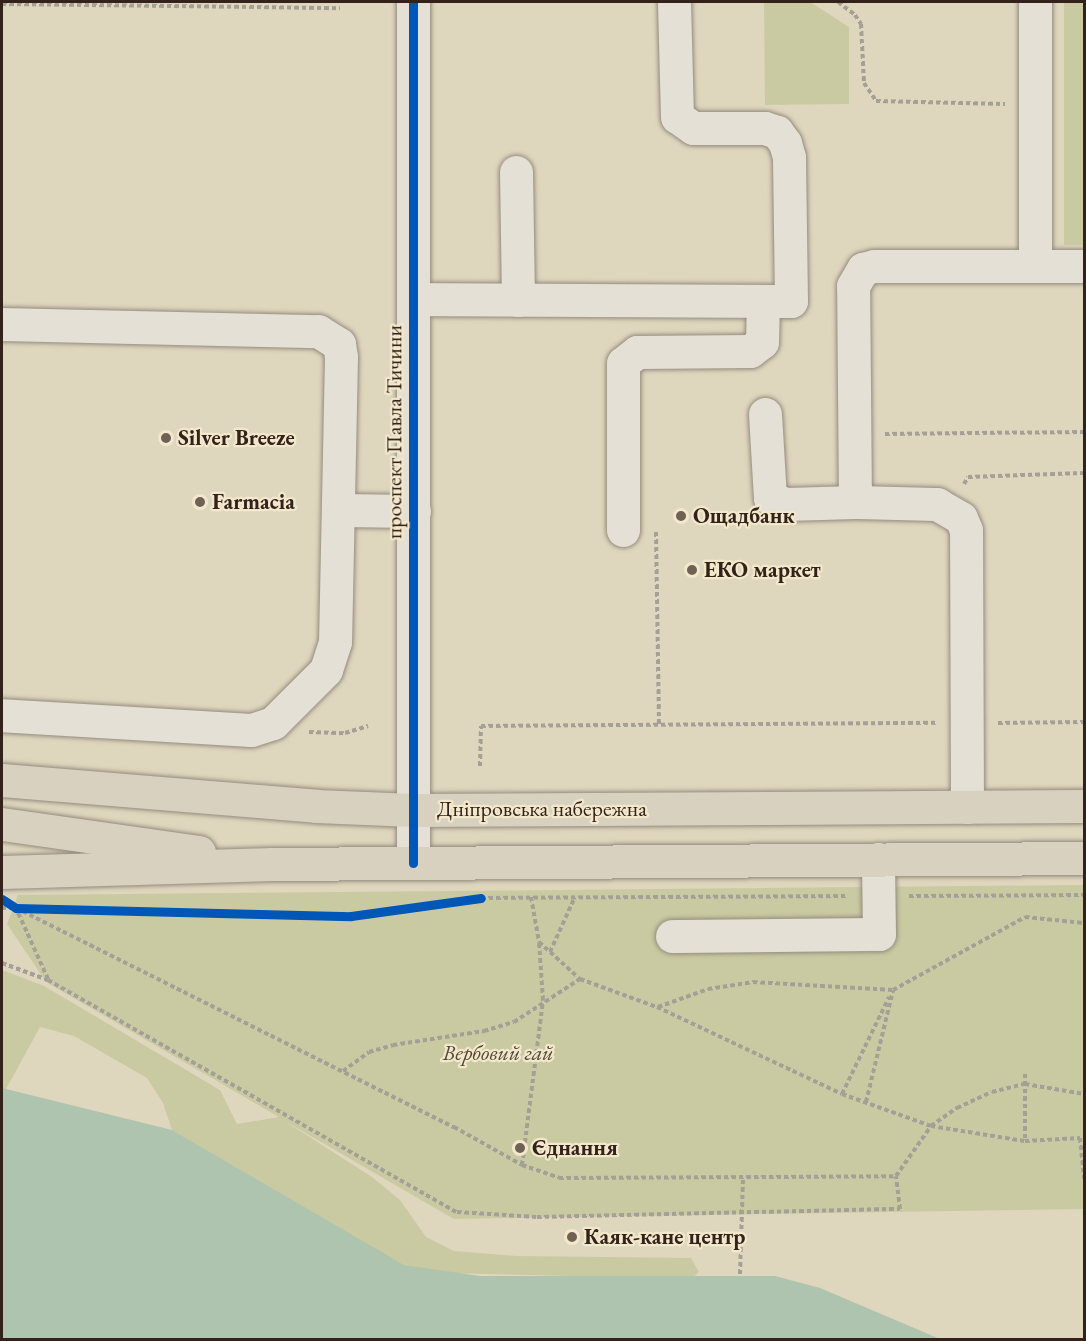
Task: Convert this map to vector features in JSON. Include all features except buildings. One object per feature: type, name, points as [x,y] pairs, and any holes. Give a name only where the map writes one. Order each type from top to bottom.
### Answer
[{"type":"main road","name":"Дніпровська набережна","points":[[2,780],[304,806],[413,810],[1084,806]]},
{"type":"main road","points":[[2,824],[272,864]]},
{"type":"main road","points":[[2,872],[272,864],[1084,858]]},
{"type":"street","name":"проспект Павла Тичини","points":[[413,2],[413,863]]},
{"type":"street","points":[[414,299],[791,301],[789,157],[785,143],[777,132],[765,128],[693,128],[677,117],[674,2]]},
{"type":"street","points":[[1035,2],[1035,266]]},
{"type":"street","points":[[516,172],[518,300]]},
{"type":"street","points":[[855,502],[853,286],[863,269],[1084,266]]},
{"type":"street","points":[[623,530],[623,363],[637,352],[758,348],[764,334],[763,301]]},
{"type":"street","points":[[2,324],[318,331],[330,335],[339,344],[341,357],[340,510],[332,657],[326,670],[273,723],[251,730],[2,715]]},
{"type":"street","points":[[765,414],[770,498],[786,504],[855,502],[937,504],[950,509],[966,530],[967,807]]},
{"type":"street","points":[[340,510],[414,511]]},
{"type":"street","points":[[672,936],[879,934],[878,859]]},
{"type":"path","points":[[838,2],[855,15],[861,24],[864,83],[876,101],[889,104],[1035,103]]},
{"type":"path","points":[[2,4],[340,8]]},
{"type":"path","points":[[854,434],[1084,432]]},
{"type":"path","points":[[950,509],[968,477],[1084,473]]},
{"type":"path","points":[[656,520],[659,724]]},
{"type":"path","points":[[480,766],[481,726],[1084,722]]},
{"type":"path","points":[[2,908],[351,916],[481,898],[1084,895]]},
{"type":"path","points":[[522,1165],[543,1000],[539,942],[531,897]]},
{"type":"path","points":[[550,952],[575,897]]},
{"type":"path","points":[[2,899],[343,1071],[522,1165],[579,1180],[896,1176]]},
{"type":"path","points":[[16,908],[48,980]]},
{"type":"path","points":[[539,942],[580,979],[657,1007],[842,1094],[931,1126],[1025,1141],[1082,1137],[1084,1179]]},
{"type":"path","points":[[2,963],[48,980],[457,1212],[499,1217],[900,1209],[896,1176],[931,1126],[957,1108],[992,1092],[1025,1084],[1084,1094]]},
{"type":"path","points":[[343,1071],[369,1052],[393,1045],[484,1031],[514,1022],[543,1000],[580,979]]},
{"type":"path","points":[[842,1094],[893,990],[866,1102]]},
{"type":"path","points":[[1025,1074],[1025,1141]]},
{"type":"path","points":[[740,1274],[743,1178]]},
{"type":"green space","points":[[764,2],[810,2],[849,27],[849,104],[765,105]]},
{"type":"green space","points":[[1064,2],[1084,2],[1084,245],[1064,245]]},
{"type":"green space","name":"Вербовий гай","points":[[1084,885],[1084,1209],[454,1219],[283,1120],[372,1177],[400,1200],[426,1237],[454,1251],[516,1256],[691,1258],[699,1272],[691,1279],[445,1273],[404,1265],[366,1246],[172,1130],[163,1103],[147,1078],[74,1036],[40,1027],[6,1089],[37,1099],[2,1168],[2,970],[44,986],[220,1090],[237,1124],[279,1117],[46,982],[7,924],[18,895]]},
{"type":"shaded area","points":[[2,1088],[172,1130],[404,1265],[480,1276],[775,1276],[820,1288],[940,1339],[2,1339]]},
{"type":"cycle path","points":[[413,2],[413,863]]},
{"type":"cycle path","points":[[2,899],[16,908],[351,916],[481,898]]},
{"type":"place","name":"Silver Breeze","points":[[166,438]]},
{"type":"place","name":"Farmacia","points":[[200,502]]},
{"type":"place","name":"Ощадбанк","points":[[681,516]]},
{"type":"place","name":"ЕКО маркет","points":[[692,570]]},
{"type":"place","name":"Єднання","points":[[520,1148]]},
{"type":"place","name":"Каяк-кане центр","points":[[572,1237]]}]
